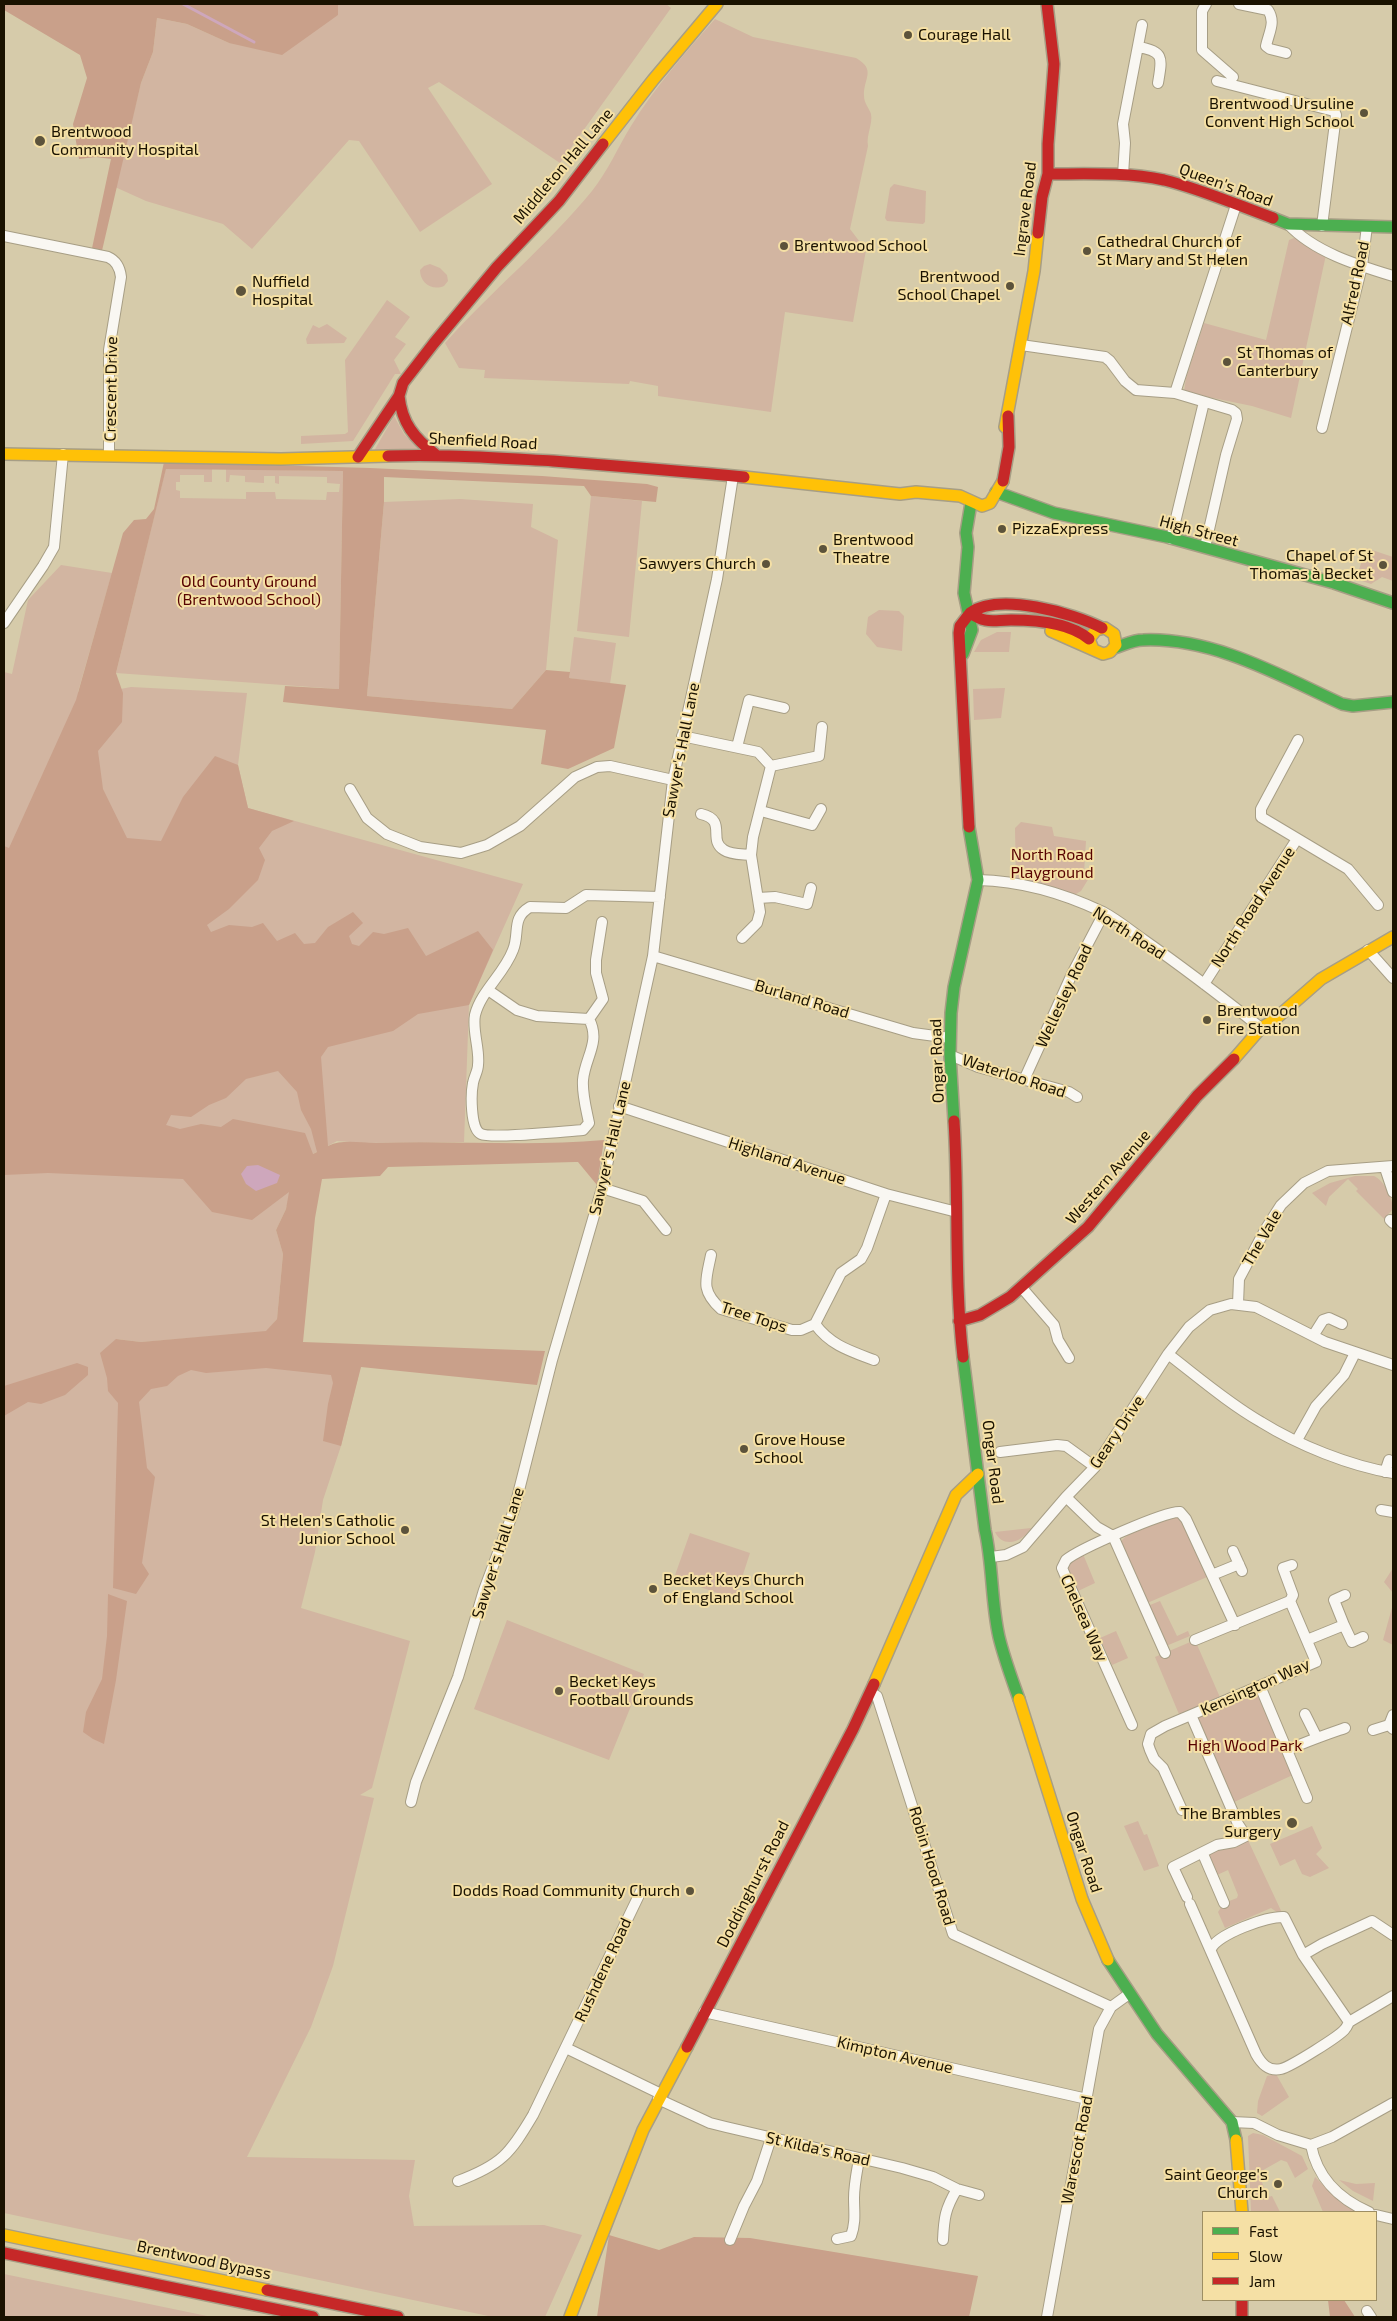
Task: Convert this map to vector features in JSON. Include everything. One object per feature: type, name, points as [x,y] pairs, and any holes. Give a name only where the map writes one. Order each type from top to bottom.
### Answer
[{"type":"main road","name":"Middleton Hall Lane","points":[[358,457],[399,396],[403,383],[434,343],[496,267],[559,201],[653,80],[717,4]]},
{"type":"main road","name":"Ingrave Road","points":[[996,492],[993,479],[1008,416],[1021,344],[1034,271],[1042,197],[1048,174],[1048,144],[1054,64],[1047,4]]},
{"type":"main road","name":"Queen's Road","points":[[1048,174],[1146,177],[1179,184],[1288,224],[1393,227]]},
{"type":"main road","points":[[399,396],[400,413],[408,429],[435,454]]},
{"type":"main road","name":"Shenfield Road","points":[[4,454],[110,454],[281,459],[435,454],[598,464],[734,476],[900,494],[916,499],[957,505],[971,503]]},
{"type":"main road","name":"Shenfield Road","points":[[900,494],[916,492],[960,496],[971,503]]},
{"type":"main road","points":[[996,492],[979,496],[971,503],[967,515],[966,533],[968,547],[964,593],[970,613],[982,621],[1025,621],[1076,630],[1084,633],[1091,644],[1103,654],[1134,641],[1161,640]]},
{"type":"main road","name":"High Street","points":[[996,492],[1014,501],[1038,508],[1205,547],[1234,557],[1308,574],[1393,603]]},
{"type":"main road","points":[[968,547],[974,533],[976,519],[971,503]]},
{"type":"main road","points":[[970,613],[981,606],[1021,606],[1076,618],[1105,628],[1234,657],[1342,704],[1353,706],[1393,702]]},
{"type":"main road","name":"Ongar Road","points":[[970,613],[960,626],[963,728],[970,841],[978,880],[954,987],[950,1055],[957,1152],[956,1212],[959,1321],[985,1530],[991,1557],[993,1599],[999,1637],[1031,1744],[1082,1899],[1109,1961],[1129,1994],[1156,2034],[1232,2122],[1238,2148],[1242,2211]]},
{"type":"main road","points":[[1091,644],[1094,632],[1105,628]]},
{"type":"main road","points":[[1105,628],[1116,637],[1114,648]]},
{"type":"main road","name":"Western Avenue","points":[[959,1321],[987,1312],[1022,1288],[1097,1219],[1197,1096],[1256,1036],[1261,1028],[1273,1021],[1320,979],[1393,937]]},
{"type":"main road","name":"Doddinghurst Road","points":[[570,2317],[622,2179],[660,2096],[871,1693],[956,1495],[961,1488],[978,1474]]},
{"type":"main road","name":"Brentwood Bypass","points":[[4,2235],[398,2317]]},
{"type":"main road","name":"Brentwood Bypass","points":[[4,2253],[313,2317]]},
{"type":"main road","points":[[1242,2301],[1242,2317]]},
{"type":"street","points":[[1206,4],[1202,11],[1202,50],[1234,78],[1334,110],[1336,123],[1322,226]]},
{"type":"street","points":[[1239,4],[1268,10],[1273,22],[1266,46],[1270,49],[1286,53]]},
{"type":"street","points":[[1123,175],[1125,143],[1123,124],[1142,25]]},
{"type":"street","points":[[1138,47],[1156,50],[1159,54],[1162,62],[1158,82]]},
{"type":"street","points":[[1218,81],[1234,78]]},
{"type":"street","points":[[1175,393],[1236,205]]},
{"type":"street","points":[[1288,224],[1299,236],[1308,241],[1362,266],[1393,276]]},
{"type":"street","name":"Alfred Road","points":[[1322,428],[1362,266],[1367,226]]},
{"type":"street","name":"Crescent Drive","points":[[4,236],[108,257],[114,260],[120,270],[121,278],[109,350],[110,454]]},
{"type":"street","points":[[1021,344],[1105,357],[1132,387],[1175,393],[1232,410],[1238,416],[1223,469],[1205,547]]},
{"type":"street","points":[[1171,539],[1204,402]]},
{"type":"street","points":[[4,623],[54,547],[63,454]]},
{"type":"street","name":"Sawyer's Hall Lane","points":[[411,1802],[416,1782],[458,1677],[484,1590],[514,1510],[552,1360],[602,1188],[653,956],[673,780],[717,579],[734,476]]},
{"type":"street","points":[[737,747],[749,700],[784,708]]},
{"type":"street","points":[[770,766],[819,756],[822,727]]},
{"type":"street","points":[[682,736],[758,752],[770,766]]},
{"type":"street","name":"North Road Avenue","points":[[1204,984],[1297,839],[1261,817],[1259,812],[1298,740]]},
{"type":"street","points":[[350,789],[367,818],[387,834],[420,847],[461,853],[487,845],[520,826],[575,777],[597,767],[610,766],[673,780]]},
{"type":"street","points":[[742,938],[756,922],[760,912],[751,855],[770,766]]},
{"type":"street","points":[[761,811],[812,825],[821,809]]},
{"type":"street","points":[[701,814],[714,820],[717,826],[717,842],[720,848],[726,852],[751,855]]},
{"type":"street","points":[[1297,839],[1350,871],[1378,905]]},
{"type":"street","name":"North Road","points":[[978,880],[997,881],[1037,888],[1069,898],[1104,913],[1204,984],[1261,1028]]},
{"type":"street","points":[[758,898],[775,897],[807,904],[811,888]]},
{"type":"street","points":[[589,1019],[594,1029],[594,1042],[583,1078],[584,1097],[589,1123],[584,1130],[499,1135],[481,1134],[478,1131],[472,1112],[473,1083],[478,1065],[475,1016],[488,990],[507,963],[514,949],[518,918],[530,907],[566,908],[586,895],[660,897]]},
{"type":"street","name":"Wellesley Road","points":[[1024,1080],[1072,974],[1104,913]]},
{"type":"street","points":[[589,1019],[603,999],[596,973],[596,960],[602,922]]},
{"type":"street","points":[[1368,950],[1393,978]]},
{"type":"street","name":"Burland Road","points":[[653,956],[913,1033],[950,1038]]},
{"type":"street","points":[[488,990],[517,1010],[530,1014],[589,1019]]},
{"type":"street","name":"Waterloo Road","points":[[950,1055],[978,1067],[1069,1092],[1077,1097]]},
{"type":"street","name":"Highland Avenue","points":[[619,1106],[886,1194],[956,1212]]},
{"type":"street","points":[[1389,1167],[1393,1192]]},
{"type":"street","name":"The Vale","points":[[1238,1304],[1237,1291],[1239,1279],[1275,1213],[1290,1195],[1315,1176],[1328,1171],[1389,1167]]},
{"type":"street","points":[[602,1188],[643,1201],[666,1230]]},
{"type":"street","points":[[874,1360],[847,1350],[830,1341],[815,1324],[842,1273],[861,1259],[867,1248],[886,1194]]},
{"type":"street","name":"Tree Tops","points":[[712,1255],[705,1288],[712,1302],[721,1309],[792,1330],[801,1330],[815,1324]]},
{"type":"street","points":[[1022,1288],[1054,1326],[1058,1340],[1069,1358]]},
{"type":"street","points":[[1238,1304],[1264,1310],[1313,1336],[1355,1353],[1393,1364]]},
{"type":"street","name":"Geary Drive","points":[[991,1557],[1006,1555],[1023,1547],[1095,1467],[1168,1354],[1200,1317],[1219,1306],[1238,1304]]},
{"type":"street","points":[[1313,1336],[1324,1320],[1328,1318],[1342,1324]]},
{"type":"street","points":[[1297,1440],[1316,1406],[1344,1375],[1355,1353]]},
{"type":"street","points":[[1168,1354],[1250,1415],[1282,1434],[1333,1456],[1389,1472],[1389,1460]]},
{"type":"street","points":[[1000,1452],[1058,1445],[1066,1446],[1095,1467]]},
{"type":"street","points":[[1066,1497],[1097,1527],[1113,1536],[1165,1653]]},
{"type":"street","points":[[1381,1510],[1393,1512]]},
{"type":"street","points":[[1113,1536],[1168,1513],[1180,1512],[1235,1625]]},
{"type":"street","name":"Chelsea Way","points":[[1113,1536],[1069,1557],[1063,1563],[1062,1568],[1132,1725]]},
{"type":"street","points":[[1212,1575],[1240,1568],[1233,1551]]},
{"type":"street","name":"Kensington Way","points":[[1182,1810],[1163,1768],[1154,1759],[1148,1744],[1151,1734],[1316,1662],[1290,1601],[1293,1595],[1283,1568],[1292,1565]]},
{"type":"street","points":[[1345,1595],[1334,1600],[1344,1625],[1352,1642],[1363,1637]]},
{"type":"street","points":[[1195,1640],[1290,1601]]},
{"type":"street","points":[[1307,1640],[1344,1625]]},
{"type":"street","points":[[1260,1686],[1307,1798]]},
{"type":"street","name":"Robin Hood Road","points":[[871,1693],[876,1696],[892,1739],[953,1934],[1111,2007]]},
{"type":"street","points":[[1305,1714],[1316,1736]]},
{"type":"street","points":[[1191,1715],[1238,1824],[1246,1836],[1234,1842],[1217,1846],[1174,1867],[1262,2064],[1271,2069],[1281,2069],[1332,2039],[1345,2029],[1349,2022],[1393,1996]]},
{"type":"street","points":[[1373,1730],[1392,1723]]},
{"type":"street","points":[[1288,1750],[1316,1736],[1322,1736],[1345,1728]]},
{"type":"street","points":[[1204,1854],[1224,1903]]},
{"type":"street","name":"Rushdene Road","points":[[458,2181],[489,2169],[504,2158],[516,2143],[533,2115],[641,1891]]},
{"type":"street","points":[[1211,1949],[1213,1943],[1230,1934],[1273,1916],[1284,1917],[1303,1956],[1349,2022]]},
{"type":"street","points":[[1303,1956],[1322,1944],[1372,1921],[1393,1935]]},
{"type":"street","name":"Warescot Road","points":[[1047,2317],[1099,2029],[1111,2007],[1129,1994]]},
{"type":"street","name":"Kimpton Avenue","points":[[704,2012],[1087,2099]]},
{"type":"street","points":[[566,2048],[660,2096]]},
{"type":"street","name":"St Kilda's Road","points":[[660,2096],[710,2123],[933,2177],[957,2189],[979,2195]]},
{"type":"street","points":[[1232,2122],[1256,2124],[1278,2135],[1311,2144],[1332,2138],[1393,2102]]},
{"type":"street","points":[[730,2240],[739,2214],[757,2182],[771,2138]]},
{"type":"street","points":[[1311,2144],[1314,2160],[1321,2173],[1342,2196],[1367,2211]]},
{"type":"street","points":[[837,2239],[851,2236],[856,2221],[854,2197],[859,2158]]},
{"type":"street","points":[[943,2240],[944,2216],[957,2189]]},
{"type":"street","points":[[1377,2215],[1393,2219]]},
{"type":"green space","points":[[338,4],[666,4],[671,8],[560,163],[439,82],[428,88],[492,184],[420,232],[359,141],[349,140],[252,249],[223,224],[146,201],[115,187],[141,83],[153,52],[157,18],[187,24],[229,43],[338,15]]},
{"type":"green space","points":[[715,19],[753,37],[856,58],[866,67],[868,75],[864,99],[871,114],[871,122],[868,146],[850,229],[866,250],[853,322],[785,312],[771,412],[658,396],[658,386],[630,381],[629,384],[484,378],[485,370],[459,368],[445,343],[557,230],[592,191],[631,126],[660,84]]},
{"type":"green space","points":[[894,184],[926,191],[925,222],[923,224],[887,221],[885,218],[890,188]]},
{"type":"green space","points":[[1299,236],[1327,250],[1291,418],[1252,406],[1184,392],[1186,378],[1204,323],[1266,340],[1289,240]]},
{"type":"green space","points":[[430,264],[440,268],[447,275],[448,281],[444,286],[431,287],[422,279],[420,270]]},
{"type":"green space","points":[[387,300],[410,317],[395,337],[406,344],[394,360],[401,374],[395,374],[353,441],[301,444],[301,436],[345,434],[348,432],[345,360]]},
{"type":"green space","points":[[327,324],[347,338],[344,343],[307,344],[306,339],[313,325],[319,328]]},
{"type":"green space","points":[[394,416],[404,434],[419,449],[374,451]]},
{"type":"green space","name":"Old County Ground (Brentwood School)","points":[[166,468],[212,469],[212,482],[204,482],[204,475],[180,475],[180,482],[176,482],[176,490],[180,491],[180,498],[246,499],[246,492],[275,492],[276,499],[326,500],[327,492],[339,492],[340,484],[327,483],[327,477],[279,476],[279,484],[275,483],[275,476],[264,476],[264,483],[245,482],[245,476],[230,475],[229,482],[226,482],[226,469],[343,471],[339,689],[116,673]]},
{"type":"green space","points":[[591,496],[642,501],[629,637],[577,631]]},
{"type":"green space","points":[[460,499],[533,504],[531,527],[558,540],[546,670],[512,709],[367,696],[384,502]]},
{"type":"green space","points":[[1366,548],[1393,557],[1393,581],[1382,577],[1371,584],[1356,579]]},
{"type":"green space","points":[[61,565],[112,573],[78,692],[89,695],[131,687],[247,693],[238,765],[248,808],[523,884],[469,1005],[464,1142],[364,1143],[337,1141],[298,1162],[286,1209],[276,1230],[283,1254],[277,1319],[266,1332],[141,1342],[116,1339],[187,1359],[362,1361],[341,1446],[323,1500],[315,1552],[301,1608],[410,1641],[372,1788],[360,1795],[374,1798],[333,1966],[311,2027],[247,2157],[415,2160],[409,2196],[414,2226],[544,2225],[582,2235],[545,2317],[493,2317],[4,2213],[4,672],[12,674],[28,600]]},
{"type":"green space","points":[[879,610],[899,611],[904,616],[902,651],[877,647],[866,634],[868,617]]},
{"type":"green space","points":[[997,632],[1011,632],[1009,652],[974,652],[981,640]]},
{"type":"green space","points":[[574,637],[616,643],[610,684],[569,678]]},
{"type":"green space","points":[[1005,688],[1001,718],[974,720],[973,689]]},
{"type":"green space","name":"North Road Playground","points":[[1021,822],[1052,827],[1054,836],[1086,841],[1084,873],[1089,878],[1081,891],[1069,898],[1016,884],[1015,828]]},
{"type":"green space","points":[[1355,1176],[1374,1176],[1381,1181],[1390,1195],[1393,1205],[1393,1209],[1384,1219],[1356,1191],[1358,1189],[1348,1179],[1329,1197],[1326,1206],[1312,1193],[1330,1183]]},
{"type":"green space","points":[[1169,1517],[1180,1517],[1184,1522],[1207,1577],[1145,1604],[1120,1544],[1128,1535]]},
{"type":"green space","points":[[1031,1528],[1023,1537],[1013,1542],[1003,1541],[995,1532]]},
{"type":"green space","points":[[690,1533],[750,1553],[735,1599],[674,1578]]},
{"type":"green space","points":[[1083,1554],[1095,1583],[1076,1592],[1066,1565]]},
{"type":"green space","points":[[1393,1568],[1393,1593],[1384,1582]]},
{"type":"green space","points":[[1160,1601],[1177,1636],[1188,1631],[1190,1636],[1166,1646],[1145,1607]]},
{"type":"green space","points":[[1393,1604],[1393,1645],[1383,1640]]},
{"type":"green space","name":"Becket Keys Football Grounds","points":[[507,1620],[644,1674],[609,1760],[474,1709]]},
{"type":"green space","points":[[1116,1631],[1128,1658],[1112,1665],[1100,1638]]},
{"type":"green space","name":"High Wood Park","points":[[1195,1640],[1222,1702],[1260,1686],[1297,1773],[1230,1804],[1191,1715],[1181,1719],[1155,1657]]},
{"type":"green space","points":[[1138,1821],[1144,1835],[1147,1834],[1159,1866],[1144,1871],[1124,1826]]},
{"type":"green space","points":[[1312,1826],[1322,1848],[1316,1854],[1329,1868],[1310,1877],[1302,1874],[1295,1859],[1280,1866],[1270,1844]]},
{"type":"green space","points":[[1246,1836],[1284,1917],[1271,1908],[1225,1928],[1218,1912],[1224,1903],[1237,1898],[1238,1895],[1228,1870],[1217,1875],[1203,1854]]},
{"type":"green space","points":[[1276,2074],[1289,2097],[1262,2116],[1257,2113],[1258,2101],[1267,2076]]},
{"type":"green space","points":[[1253,2133],[1263,2135],[1302,2156],[1308,2169],[1295,2178],[1287,2162],[1281,2160],[1258,2173],[1268,2197],[1272,2196],[1280,2211],[1251,2211],[1248,2136]]},
{"type":"green space","points":[[1315,2177],[1340,2201],[1356,2211],[1323,2211],[1312,2186]]},
{"type":"green space","points":[[1339,2180],[1356,2184],[1375,2183],[1373,2201],[1353,2191]]},
{"type":"green space","points":[[4,2274],[212,2317],[4,2317]]},
{"type":"shaded area","points":[[4,4],[338,4],[338,15],[282,55],[229,43],[187,24],[157,18],[153,52],[141,83],[101,255],[91,253],[111,159],[96,157],[79,159],[73,124],[87,78],[80,55],[4,10]]},
{"type":"shaded area","points":[[164,462],[370,468],[542,476],[647,484],[658,487],[656,502],[591,496],[584,486],[384,477],[384,502],[367,696],[512,709],[546,670],[570,672],[569,678],[626,685],[614,748],[568,769],[541,764],[546,730],[283,702],[285,686],[339,689],[343,471],[166,469],[116,673],[123,693],[122,722],[98,751],[103,789],[127,838],[161,841],[183,797],[215,756],[238,765],[248,808],[294,821],[272,831],[259,848],[265,860],[258,880],[229,909],[207,925],[211,932],[229,925],[252,927],[263,923],[277,941],[295,933],[304,944],[315,943],[328,927],[353,912],[363,923],[349,936],[352,944],[359,946],[373,932],[384,934],[408,928],[426,956],[478,931],[493,950],[469,1005],[418,1014],[393,1031],[328,1047],[321,1057],[328,1146],[345,1142],[518,1143],[604,1140],[597,1185],[578,1162],[388,1167],[380,1176],[322,1179],[315,1218],[303,1342],[545,1351],[537,1385],[361,1367],[341,1446],[323,1441],[333,1383],[331,1375],[266,1368],[206,1373],[191,1370],[178,1376],[167,1386],[151,1389],[139,1402],[147,1468],[155,1477],[142,1563],[149,1574],[136,1594],[113,1588],[118,1403],[108,1391],[107,1378],[100,1353],[116,1339],[141,1342],[266,1331],[277,1319],[283,1254],[276,1230],[286,1209],[289,1192],[252,1220],[212,1212],[183,1179],[48,1173],[4,1175],[4,846],[9,848],[76,700],[123,533],[134,520],[146,519],[154,509]],"holes":[[[278,1071],[297,1092],[301,1110],[311,1129],[317,1152],[313,1154],[305,1133],[233,1119],[221,1127],[201,1124],[180,1129],[166,1125],[171,1115],[191,1117],[209,1105],[226,1098],[246,1079]]]},
{"type":"shaded area","points":[[258,1165],[280,1175],[277,1183],[256,1191],[246,1184],[241,1174],[247,1166]]},
{"type":"shaded area","points":[[77,1363],[88,1367],[88,1375],[65,1395],[41,1404],[28,1402],[4,1416],[4,1386]]},
{"type":"shaded area","points":[[108,1594],[127,1601],[116,1680],[104,1744],[83,1732],[86,1712],[102,1679],[107,1636]]},
{"type":"shaded area","points":[[609,2235],[659,2250],[694,2237],[750,2238],[978,2276],[969,2317],[597,2317]]},
{"type":"shaded area","points":[[1328,2301],[1345,2301],[1355,2317],[1330,2317]]},
{"type":"waterway","points":[[183,4],[254,42]]},
{"type":"traffic: fast","points":[[1273,218],[1288,224],[1393,227]]},
{"type":"traffic: fast","points":[[996,492],[1054,513],[1167,537],[1334,583],[1393,603]]},
{"type":"traffic: fast","points":[[963,654],[972,630],[964,593],[968,547],[966,533],[971,503]]},
{"type":"traffic: fast","points":[[1114,648],[1143,640],[1195,645],[1246,660],[1342,704],[1353,706],[1393,702]]},
{"type":"traffic: fast","points":[[954,1121],[950,1055],[951,1013],[954,987],[978,880],[969,827]]},
{"type":"traffic: fast","points":[[963,1357],[996,1624],[1003,1653],[1019,1699]]},
{"type":"traffic: fast","points":[[1108,1960],[1157,2034],[1232,2122],[1236,2140]]},
{"type":"traffic: slow","points":[[603,144],[653,80],[717,4]]},
{"type":"traffic: slow","points":[[1005,427],[1034,271],[1038,233]]},
{"type":"traffic: slow","points":[[4,454],[281,459],[388,456]]},
{"type":"traffic: slow","points":[[744,477],[900,494],[916,492],[960,496],[982,506],[990,503],[1003,481]]},
{"type":"traffic: slow","points":[[1051,631],[1103,654],[1110,652],[1116,645],[1114,634],[1105,628],[1096,630],[1089,639],[1093,649]]},
{"type":"traffic: slow","points":[[1234,1059],[1261,1028],[1273,1021],[1321,979],[1393,937]]},
{"type":"traffic: slow","points":[[874,1684],[956,1495],[978,1474]]},
{"type":"traffic: slow","points":[[1019,1699],[1082,1899],[1108,1960]]},
{"type":"traffic: slow","points":[[570,2317],[643,2130],[687,2047]]},
{"type":"traffic: slow","points":[[1236,2140],[1242,2211]]},
{"type":"traffic: slow","points":[[4,2235],[267,2290]]},
{"type":"traffic: jam","points":[[1038,233],[1042,197],[1048,174],[1048,144],[1054,64],[1047,4]]},
{"type":"traffic: jam","points":[[358,457],[399,396],[403,383],[434,343],[497,267],[559,201],[603,144]]},
{"type":"traffic: jam","points":[[1048,174],[1150,177],[1178,184],[1273,218]]},
{"type":"traffic: jam","points":[[399,396],[403,414],[410,429],[435,454]]},
{"type":"traffic: jam","points":[[1003,481],[1009,447],[1008,416]]},
{"type":"traffic: jam","points":[[388,456],[450,456],[553,461],[744,477]]},
{"type":"traffic: jam","points":[[1089,639],[1072,629],[1062,626],[1020,620],[990,621],[970,613],[983,607],[999,604],[1036,607],[1073,616],[1102,628]]},
{"type":"traffic: jam","points":[[969,827],[959,633],[960,626],[970,613]]},
{"type":"traffic: jam","points":[[959,1321],[980,1315],[1010,1297],[1088,1227],[1197,1096],[1234,1059]]},
{"type":"traffic: jam","points":[[954,1121],[958,1298],[963,1357]]},
{"type":"traffic: jam","points":[[687,2047],[853,1729],[874,1684]]},
{"type":"traffic: jam","points":[[4,2253],[313,2317]]},
{"type":"traffic: jam","points":[[267,2290],[398,2317]]},
{"type":"traffic: jam","points":[[1242,2301],[1242,2317]]},
{"type":"place","name":"Courage Hall","points":[[908,35]]},
{"type":"place","name":"Brentwood Ursuline Convent High School","points":[[1364,113]]},
{"type":"place","name":"Brentwood Community Hospital","points":[[40,141]]},
{"type":"place","name":"Brentwood School","points":[[784,246]]},
{"type":"place","name":"Cathedral Church of St Mary and St Helen","points":[[1087,251]]},
{"type":"place","name":"Brentwood School Chapel","points":[[1010,286]]},
{"type":"place","name":"Nuffield Hospital","points":[[241,291]]},
{"type":"place","name":"St Thomas of Canterbury","points":[[1227,362]]},
{"type":"place","name":"PizzaExpress","points":[[1002,529]]},
{"type":"place","name":"Brentwood Theatre","points":[[823,549]]},
{"type":"place","name":"Sawyers Church","points":[[766,564]]},
{"type":"place","name":"Chapel of St Thomas à Becket","points":[[1383,565]]},
{"type":"place","name":"Brentwood Fire Station","points":[[1207,1020]]},
{"type":"place","name":"Grove House School","points":[[744,1449]]},
{"type":"place","name":"St Helen's Catholic Junior School","points":[[405,1530]]},
{"type":"place","name":"Becket Keys Church of England School","points":[[653,1589]]},
{"type":"place","name":"Becket Keys Football Grounds","points":[[559,1691]]},
{"type":"place","name":"The Brambles Surgery","points":[[1292,1823]]},
{"type":"place","name":"Dodds Road Community Church","points":[[690,1891]]},
{"type":"place","name":"Saint George's Church","points":[[1278,2184]]}]
